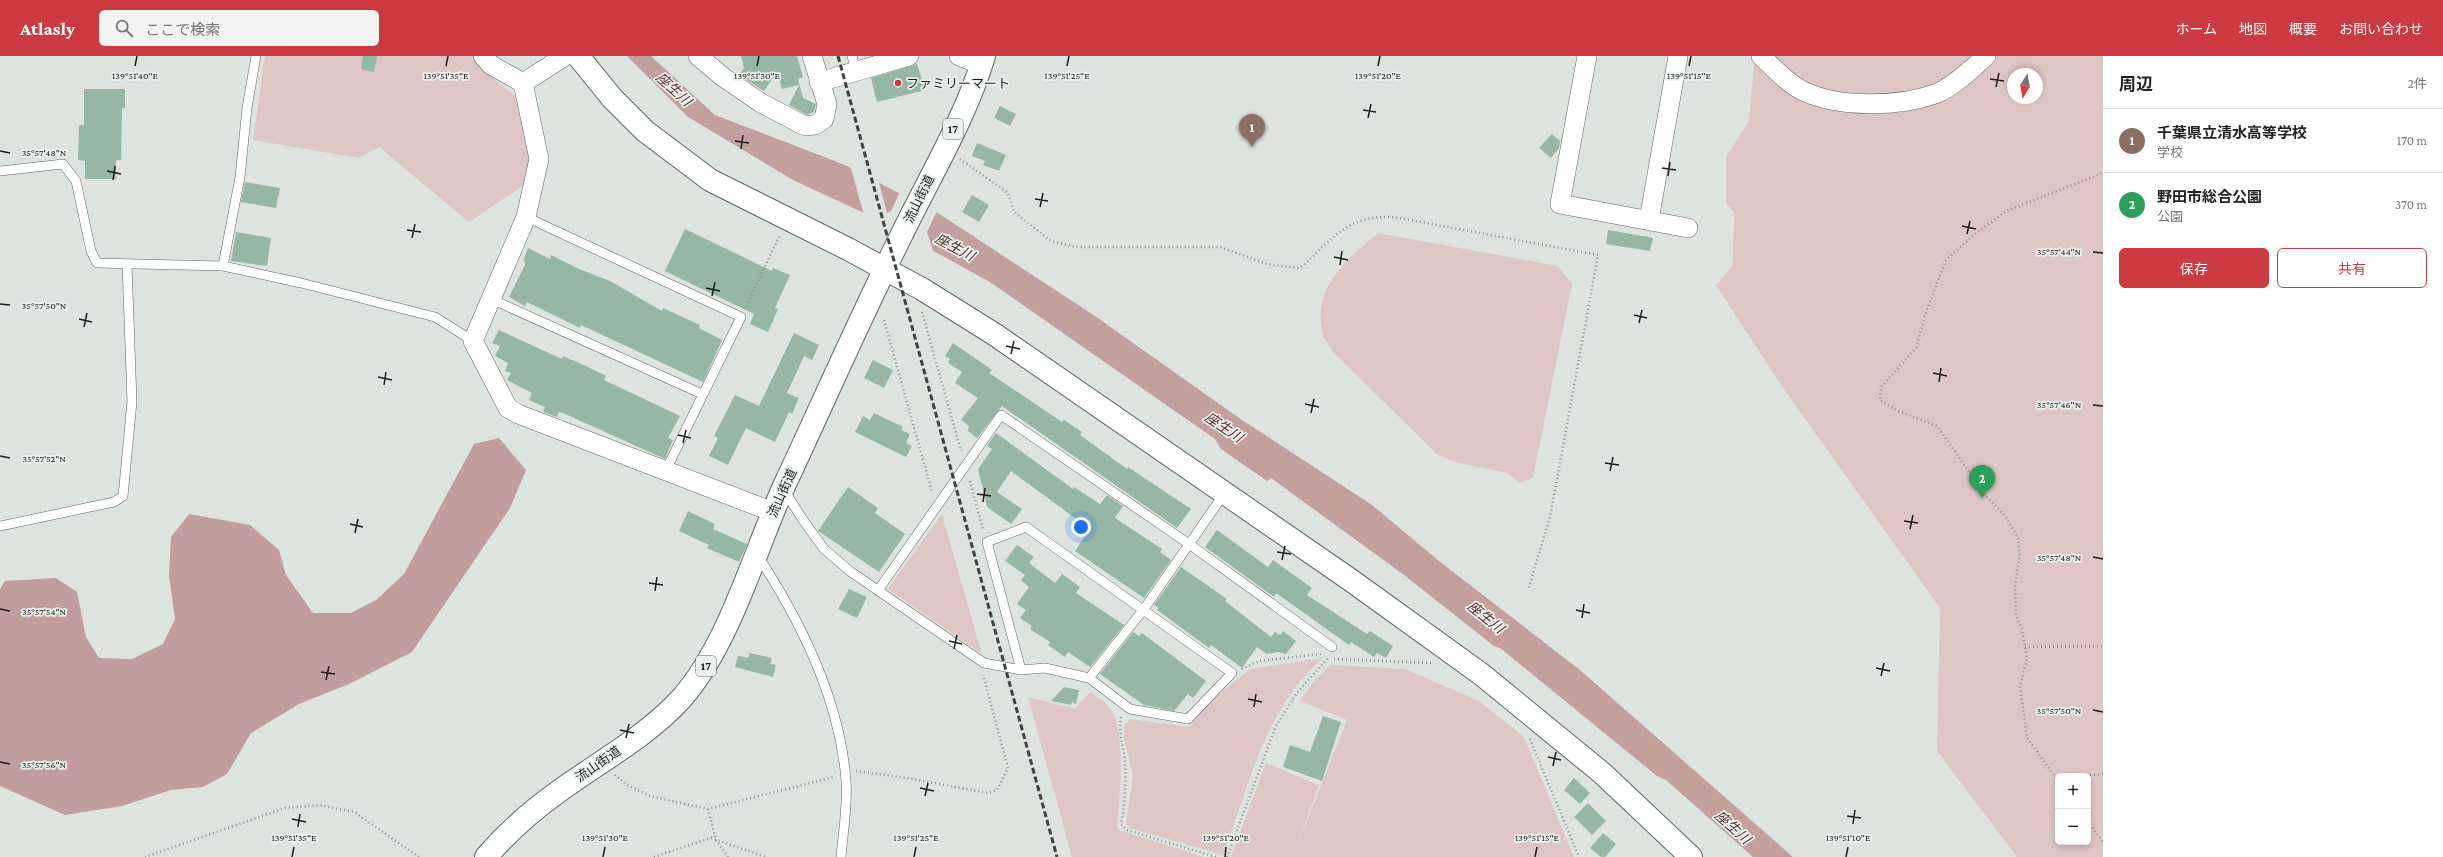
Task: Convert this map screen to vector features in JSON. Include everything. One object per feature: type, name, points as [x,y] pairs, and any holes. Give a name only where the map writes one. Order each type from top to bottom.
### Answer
[{"type":"street","points":[[483,56],[491,65],[523,83],[539,159],[526,217],[473,342],[508,408],[518,414],[665,472],[773,512]]},
{"type":"street","points":[[523,83],[565,56]]},
{"type":"street","points":[[578,56],[612,98],[645,131],[710,180],[889,260],[1224,494],[1352,581],[1480,674],[1602,773],[1691,857]]},
{"type":"street","points":[[698,56],[723,77],[761,103],[805,126],[815,125],[824,119],[827,104],[812,56]]},
{"type":"street","points":[[819,82],[854,63],[909,56]]},
{"type":"street","points":[[959,56],[983,60]]},
{"type":"street","points":[[1587,56],[1560,204],[1688,228]]},
{"type":"street","points":[[1649,220],[1678,56]]},
{"type":"street","points":[[1761,56],[1779,73],[1804,91],[1864,104],[1902,102],[1936,94],[1972,69],[1986,56]]},
{"type":"street","name":"流山街道","points":[[486,857],[507,833],[556,794],[654,724],[681,698],[707,664],[724,632],[783,488],[889,260],[969,97],[983,60]]},
{"type":"lane","points":[[223,266],[240,177],[247,108],[256,56]]},
{"type":"lane","points":[[0,171],[63,164],[76,181],[91,251],[97,264],[223,266],[301,282],[435,317],[473,342]]},
{"type":"lane","points":[[526,217],[741,317],[665,472]]},
{"type":"lane","points":[[0,526],[114,502],[123,496],[132,402],[127,264]]},
{"type":"lane","points":[[491,299],[702,394]]},
{"type":"lane","points":[[879,589],[1001,415],[1189,544],[1332,647]]},
{"type":"lane","points":[[783,488],[803,520],[824,549],[851,572],[879,589],[984,663],[1021,670],[1045,668],[1089,678],[1130,709],[1188,719],[1232,673],[1144,609],[1026,527],[987,542],[1021,670]]},
{"type":"lane","points":[[1089,678],[1144,609],[1224,494]]},
{"type":"lane","points":[[756,553],[781,591],[808,644],[839,732],[845,774],[841,857]]},
{"type":"path","points":[[958,158],[1008,193],[1014,212],[1051,241],[1075,246],[1220,248],[1267,264],[1298,268],[1304,265],[1348,225],[1376,216],[1394,217],[1598,255],[1550,517],[1528,590]]},
{"type":"path","points":[[2055,776],[2027,738],[2020,688],[2027,658],[2022,629],[2016,616],[2015,585],[2020,555],[2018,538],[2005,516],[1986,496],[1937,426],[1896,410],[1880,400],[1881,387],[1916,348],[1926,312],[1946,260],[1975,234],[2006,211],[2103,173]]},
{"type":"path","points":[[741,317],[780,235]]},
{"type":"path","points":[[922,310],[987,542]]},
{"type":"path","points":[[884,320],[936,508]]},
{"type":"path","points":[[2025,647],[2103,646]]},
{"type":"path","points":[[1227,857],[1276,726],[1296,694],[1326,662],[1332,647]]},
{"type":"path","points":[[601,763],[627,785],[650,796],[708,809],[858,771],[907,778],[988,793],[997,790],[1008,768],[982,673],[984,663]]},
{"type":"path","points":[[1124,705],[1120,724],[1125,762],[1124,805],[1121,824],[1127,830],[1216,857]]},
{"type":"path","points":[[1529,737],[1579,857]]},
{"type":"path","points":[[2091,775],[2103,774]]},
{"type":"path","points":[[145,857],[285,808],[319,805],[354,812],[419,857]]},
{"type":"path","points":[[708,809],[716,840],[728,857]]},
{"type":"path","points":[[2091,825],[2103,842]]},
{"type":"path","points":[[654,857],[711,838],[766,857]]},
{"type":"shaded area","points":[[265,56],[476,56],[485,72],[519,99],[530,152],[527,183],[469,222],[379,147],[359,158],[253,140]]},
{"type":"shaded area","points":[[1755,56],[2103,56],[2103,857],[2017,857],[1937,751],[1940,608],[1783,388],[1716,285],[1733,265],[1734,213],[1726,202],[1726,157],[1749,121]]},
{"type":"shaded area","points":[[1378,233],[1558,266],[1572,284],[1533,478],[1520,483],[1507,473],[1455,462],[1437,454],[1333,352],[1328,345],[1323,333],[1321,315],[1323,300],[1328,287],[1335,275],[1345,263]]},
{"type":"shaded area","points":[[499,438],[526,470],[510,508],[412,652],[349,684],[299,704],[251,733],[227,774],[203,787],[171,790],[122,806],[65,815],[0,786],[0,589],[5,581],[56,578],[77,592],[86,637],[99,658],[132,659],[163,644],[175,619],[169,575],[171,537],[189,514],[250,525],[279,550],[286,575],[313,613],[351,613],[376,600],[404,574],[474,444]]},
{"type":"shaded area","points":[[942,514],[982,654],[888,589]]},
{"type":"shaded area","points":[[1323,658],[1303,677],[1287,699],[1273,723],[1251,775],[1223,855],[1133,829],[1126,824],[1133,775],[1124,739],[1124,726],[1130,719],[1189,727],[1208,703],[1250,669]]},
{"type":"shaded area","points":[[1331,665],[1405,669],[1479,701],[1524,737],[1574,857],[1231,857],[1266,763],[1319,785],[1297,845],[1347,720],[1300,701],[1315,680]]},
{"type":"shaded area","points":[[1090,692],[1109,707],[1116,720],[1119,734],[1121,766],[1117,826],[1119,830],[1204,857],[1072,857],[1028,697],[1075,709]]},
{"type":"water","name":"座生川","points":[[627,56],[651,56],[715,115],[845,165],[941,215],[1095,316],[1239,418],[1372,505],[1439,561],[1580,670],[1793,857],[1753,857],[1666,780],[1657,776],[1500,648],[1494,646],[1404,575],[1271,478],[1267,481],[1221,449],[1215,439],[990,282],[866,214],[793,180],[688,117]]},
{"type":"pier","points":[[850,165],[878,179],[887,213],[891,211],[900,192],[937,211],[927,232],[934,254],[864,215]]},
{"type":"building","points":[[363,56],[377,56],[374,72],[361,69]]},
{"type":"building","points":[[741,56],[797,56],[803,77],[798,79],[803,98],[816,104],[814,112],[807,115],[789,105],[799,85],[782,89],[777,72],[764,91],[739,75],[744,68]]},
{"type":"building","name":"ファミリーマート","points":[[917,64],[925,90],[877,102],[871,78]]},
{"type":"building","points":[[84,89],[125,89],[125,108],[122,108],[121,160],[116,160],[116,179],[85,179],[85,161],[78,160],[79,125],[84,125]]},
{"type":"building","points":[[1000,106],[1016,114],[1010,126],[994,118]]},
{"type":"building","points":[[1552,134],[1560,141],[1559,148],[1551,158],[1539,148]]},
{"type":"building","points":[[977,143],[1006,155],[999,171],[983,165],[985,161],[972,156]]},
{"type":"building","points":[[245,182],[280,188],[276,208],[241,202]]},
{"type":"building","points":[[972,195],[989,205],[979,222],[962,212]]},
{"type":"building","points":[[685,229],[772,271],[773,268],[790,275],[775,308],[778,309],[768,332],[750,324],[754,314],[665,271]]},
{"type":"building","points":[[1608,230],[1653,238],[1650,251],[1606,244]]},
{"type":"building","points":[[236,232],[271,238],[267,266],[231,261]]},
{"type":"building","points":[[528,248],[550,259],[551,255],[579,269],[610,281],[662,311],[663,308],[700,325],[699,328],[722,340],[703,382],[581,325],[580,328],[527,302],[525,306],[509,297],[525,265],[524,258]]},
{"type":"building","points":[[499,330],[562,359],[563,356],[586,366],[606,376],[604,380],[680,416],[668,438],[673,440],[665,459],[563,413],[559,412],[557,417],[543,412],[545,407],[529,400],[532,393],[507,380],[511,373],[505,371],[508,363],[495,356],[500,346],[492,343]]},
{"type":"building","points":[[794,333],[819,345],[812,360],[804,356],[787,393],[799,398],[792,414],[789,412],[775,442],[746,428],[728,465],[709,456],[718,438],[714,436],[735,395],[759,406]]},
{"type":"building","points":[[953,343],[992,370],[989,373],[1062,422],[1064,420],[1082,432],[1080,435],[1127,469],[1128,467],[1191,509],[1177,528],[1002,406],[977,438],[968,431],[969,426],[961,420],[978,398],[955,383],[962,372],[948,363],[950,359],[945,356]]},
{"type":"building","points":[[873,360],[893,370],[884,388],[864,378]]},
{"type":"building","points":[[874,413],[903,427],[901,430],[910,434],[906,443],[912,446],[906,457],[855,432],[863,416],[870,420]]},
{"type":"building","points":[[996,433],[1073,489],[1074,487],[1100,504],[1107,495],[1123,506],[1115,518],[1162,549],[1160,552],[1171,560],[1144,598],[1075,551],[1090,529],[1011,471],[997,492],[1022,509],[1011,524],[987,507],[978,469],[992,449],[987,446]]},
{"type":"building","points":[[848,487],[878,508],[875,513],[905,534],[879,572],[818,531]]},
{"type":"building","points":[[688,511],[715,524],[713,529],[747,544],[739,562],[707,548],[709,545],[679,531]]},
{"type":"building","points":[[1217,530],[1268,567],[1273,560],[1312,588],[1307,595],[1367,634],[1370,631],[1393,646],[1386,658],[1377,653],[1374,657],[1351,642],[1349,645],[1276,593],[1274,597],[1205,547]]},
{"type":"building","points":[[1017,545],[1034,557],[1029,563],[1055,583],[1062,574],[1080,587],[1076,593],[1124,625],[1090,667],[1068,652],[1065,657],[1048,645],[1050,642],[1030,629],[1032,626],[1020,618],[1026,610],[1017,604],[1029,587],[1021,580],[1025,575],[1005,561]]},
{"type":"building","points":[[1181,567],[1227,599],[1225,601],[1271,637],[1275,632],[1280,635],[1283,631],[1296,641],[1286,654],[1278,652],[1267,654],[1257,647],[1242,668],[1211,645],[1209,648],[1157,610],[1159,608],[1154,605]]},
{"type":"building","points":[[849,589],[867,597],[857,618],[838,609]]},
{"type":"building","points":[[1133,632],[1139,636],[1142,633],[1206,681],[1193,698],[1188,694],[1174,711],[1144,705],[1100,674]]},
{"type":"building","points":[[750,653],[772,658],[770,664],[776,665],[773,677],[735,667],[738,656],[748,658]]},
{"type":"building","points":[[1064,687],[1079,690],[1076,704],[1072,702],[1071,705],[1051,701]]},
{"type":"building","points":[[1323,716],[1341,722],[1322,781],[1283,767],[1290,745],[1310,752]]},
{"type":"building","points":[[1574,778],[1590,793],[1580,804],[1564,790]]},
{"type":"building","points":[[1588,803],[1606,821],[1592,835],[1574,817]]},
{"type":"building","points":[[1603,833],[1616,844],[1605,857],[1601,857],[1590,848]]},
{"type":"railway","points":[[838,56],[1057,857]]},
{"type":"place","name":"ファミリーマート","points":[[898,83]]},
{"type":"place","name":"千葉県立清水高等学校","points":[[1252,147]]},
{"type":"place","name":"野田市総合公園","points":[[1982,498]]}]
